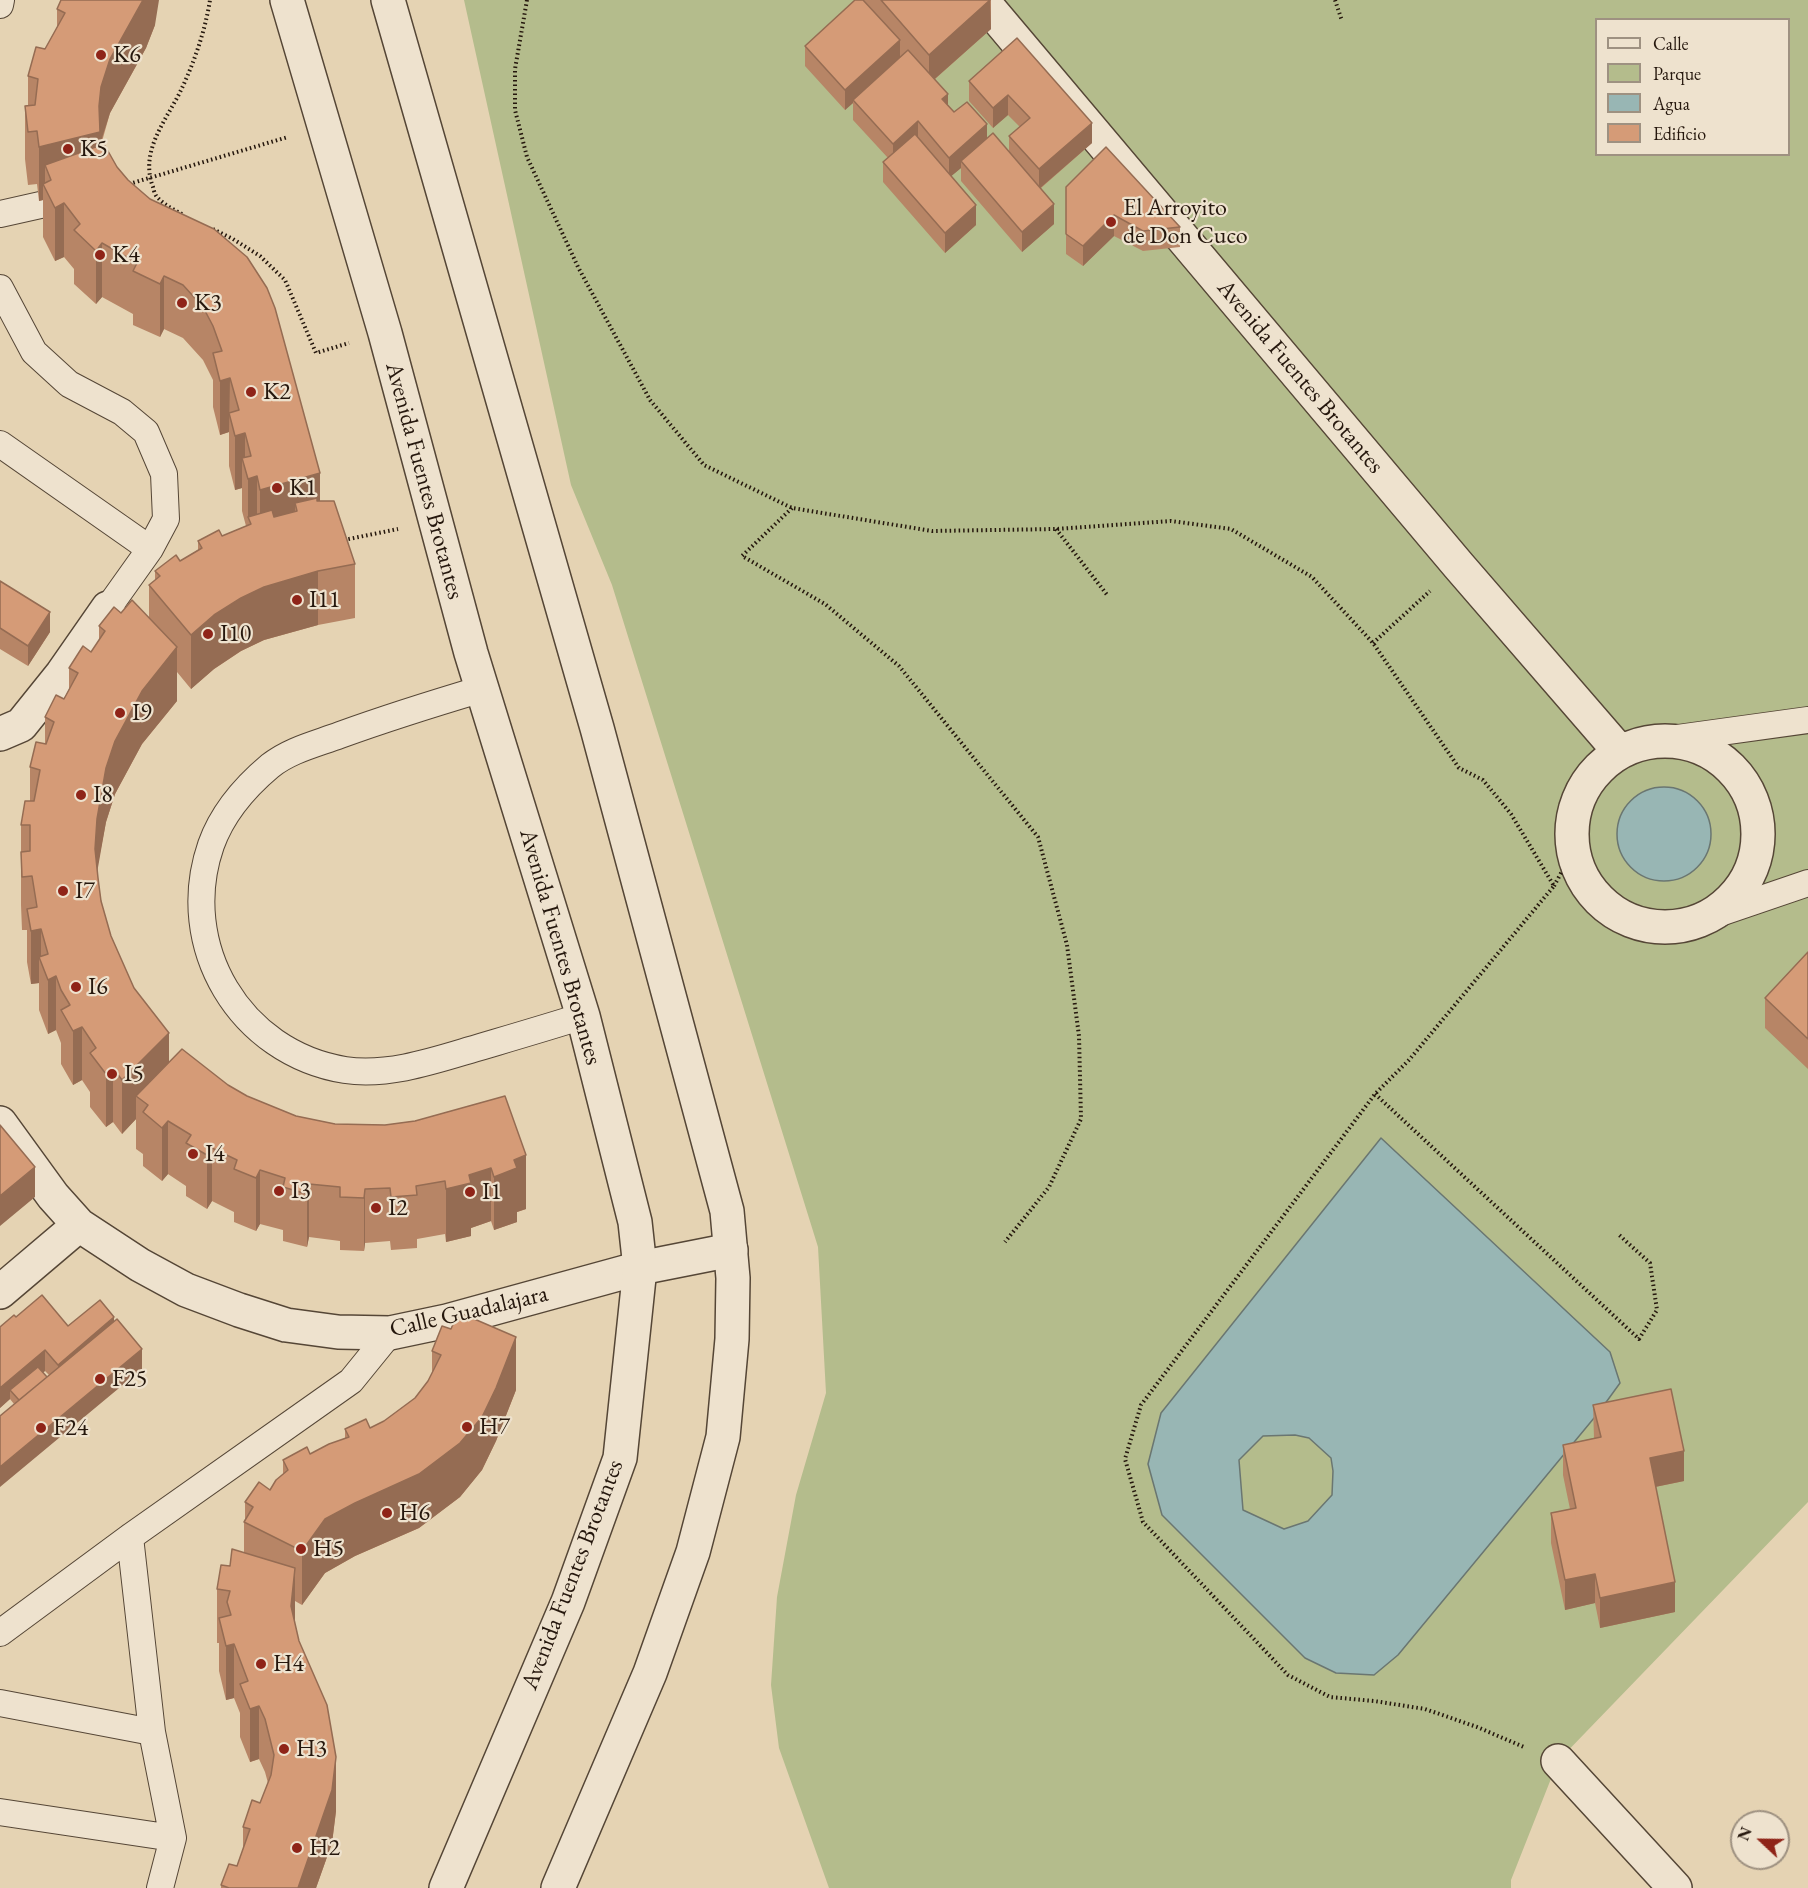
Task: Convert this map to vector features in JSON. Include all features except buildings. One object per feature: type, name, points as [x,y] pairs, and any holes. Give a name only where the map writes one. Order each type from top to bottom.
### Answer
[{"type":"street","name":"Avenida Fuentes Brotantes","points":[[287,0],[385,333],[434,522],[583,1016],[635,1222],[640,1268],[620,1458],[568,1602],[446,1888]]},
{"type":"street","points":[[388,0],[600,740],[727,1211],[733,1278],[732,1339],[723,1437],[693,1552],[650,1673],[558,1888]]},
{"type":"street","name":"Avenida Fuentes Brotantes","points":[[982,0],[1459,566],[1620,752]]},
{"type":"street","points":[[0,734],[21,724],[62,674],[108,608]]},
{"type":"street","points":[[1656,741],[1692,744],[1723,760],[1746,787],[1757,821],[1755,857],[1741,889],[1715,913],[1682,926],[1646,926],[1611,912],[1586,885],[1573,851],[1574,813],[1590,778],[1620,752],[1656,741]]},
{"type":"street","name":"Calle Guadalajara","points":[[0,1123],[53,1196],[80,1225],[140,1265],[186,1290],[286,1325],[338,1332],[390,1333],[447,1321],[640,1268],[730,1250]]},
{"type":"street","points":[[0,1292],[80,1225]]},
{"type":"street","points":[[1558,1761],[1675,1888]]},
{"type":"lane","points":[[0,5],[1,0]]},
{"type":"lane","points":[[0,214],[102,191]]},
{"type":"lane","points":[[0,288],[9,328],[69,384],[122,412],[146,432],[164,474],[166,519],[150,549],[108,608]]},
{"type":"lane","points":[[0,444],[150,549]]},
{"type":"lane","points":[[483,689],[403,713],[303,748],[273,764],[248,786],[227,813],[211,844],[203,876],[201,911],[206,944],[217,976],[234,1004],[257,1029],[283,1048],[314,1062],[346,1070],[380,1071],[413,1065],[583,1016]]},
{"type":"lane","points":[[1656,741],[1808,720]]},
{"type":"lane","points":[[1682,926],[1808,884]]},
{"type":"lane","points":[[0,1634],[130,1537],[351,1381],[390,1333]]},
{"type":"lane","points":[[130,1537],[152,1732],[173,1838],[160,1888]]},
{"type":"lane","points":[[0,1703],[152,1732]]},
{"type":"lane","points":[[0,1812],[173,1838]]},
{"type":"path","points":[[192,219],[157,198],[150,179],[149,154],[161,124],[196,56],[210,0]]},
{"type":"path","points":[[527,0],[515,69],[515,110],[527,157],[578,267],[650,400],[704,465],[792,508],[932,531],[1056,529],[1171,521],[1231,529],[1312,577],[1373,643],[1459,768],[1483,780],[1511,814],[1554,886]]},
{"type":"path","points":[[1335,0],[1342,21]]},
{"type":"path","points":[[102,191],[150,179],[324,126]]},
{"type":"path","points":[[212,229],[260,256],[285,280],[316,353],[385,333]]},
{"type":"path","points":[[792,508],[742,556],[825,604],[899,666],[1038,837],[1067,945],[1079,1036],[1081,1119],[1049,1187],[1005,1242]]},
{"type":"path","points":[[334,542],[434,522]]},
{"type":"path","points":[[1056,529],[1108,596]]},
{"type":"path","points":[[1373,643],[1459,566]]},
{"type":"path","points":[[1558,1761],[1477,1727],[1425,1709],[1330,1697],[1288,1675],[1143,1522],[1125,1460],[1142,1404],[1375,1094],[1409,1060],[1554,886],[1573,851]]},
{"type":"path","points":[[1375,1094],[1639,1340],[1657,1310],[1650,1263],[1618,1234]]},
{"type":"green space","points":[[464,0],[1808,0],[1808,1502],[1558,1761],[1511,1880],[1511,1888],[829,1888],[779,1748],[771,1685],[777,1597],[796,1495],[826,1393],[818,1247],[612,585],[571,485]]},
{"type":"water","points":[[1664,787],[1682,791],[1697,801],[1707,816],[1711,834],[1707,852],[1697,867],[1682,877],[1664,881],[1646,877],[1631,867],[1621,852],[1617,834],[1621,816],[1631,801],[1646,791]]},
{"type":"water","points":[[1381,1138],[1610,1352],[1620,1383],[1599,1412],[1398,1655],[1374,1675],[1336,1673],[1305,1658],[1162,1515],[1148,1464],[1161,1413]],"holes":[[[1295,1435],[1309,1438],[1331,1458],[1332,1495],[1308,1521],[1284,1529],[1243,1510],[1239,1460],[1263,1436]]]},
{"type":"place","name":"K6","points":[[101,55]]},
{"type":"place","name":"K5","points":[[68,149]]},
{"type":"place","name":"El Arroyito de Don Cuco","points":[[1111,222]]},
{"type":"place","name":"K4","points":[[100,255]]},
{"type":"place","name":"K3","points":[[182,303]]},
{"type":"place","name":"K2","points":[[251,392]]},
{"type":"place","name":"K1","points":[[277,488]]},
{"type":"place","name":"I11","points":[[297,600]]},
{"type":"place","name":"I10","points":[[208,634]]},
{"type":"place","name":"I9","points":[[120,713]]},
{"type":"place","name":"I8","points":[[81,795]]},
{"type":"place","name":"I7","points":[[63,891]]},
{"type":"place","name":"I6","points":[[76,987]]},
{"type":"place","name":"I5","points":[[112,1074]]},
{"type":"place","name":"I4","points":[[193,1154]]},
{"type":"place","name":"I3","points":[[279,1191]]},
{"type":"place","name":"I1","points":[[470,1192]]},
{"type":"place","name":"I2","points":[[376,1208]]},
{"type":"place","name":"F25","points":[[100,1379]]},
{"type":"place","name":"H7","points":[[467,1427]]},
{"type":"place","name":"F24","points":[[41,1428]]},
{"type":"place","name":"H6","points":[[387,1513]]},
{"type":"place","name":"H5","points":[[301,1549]]},
{"type":"place","name":"H4","points":[[261,1664]]},
{"type":"place","name":"H3","points":[[284,1749]]},
{"type":"place","name":"H2","points":[[297,1848]]}]
